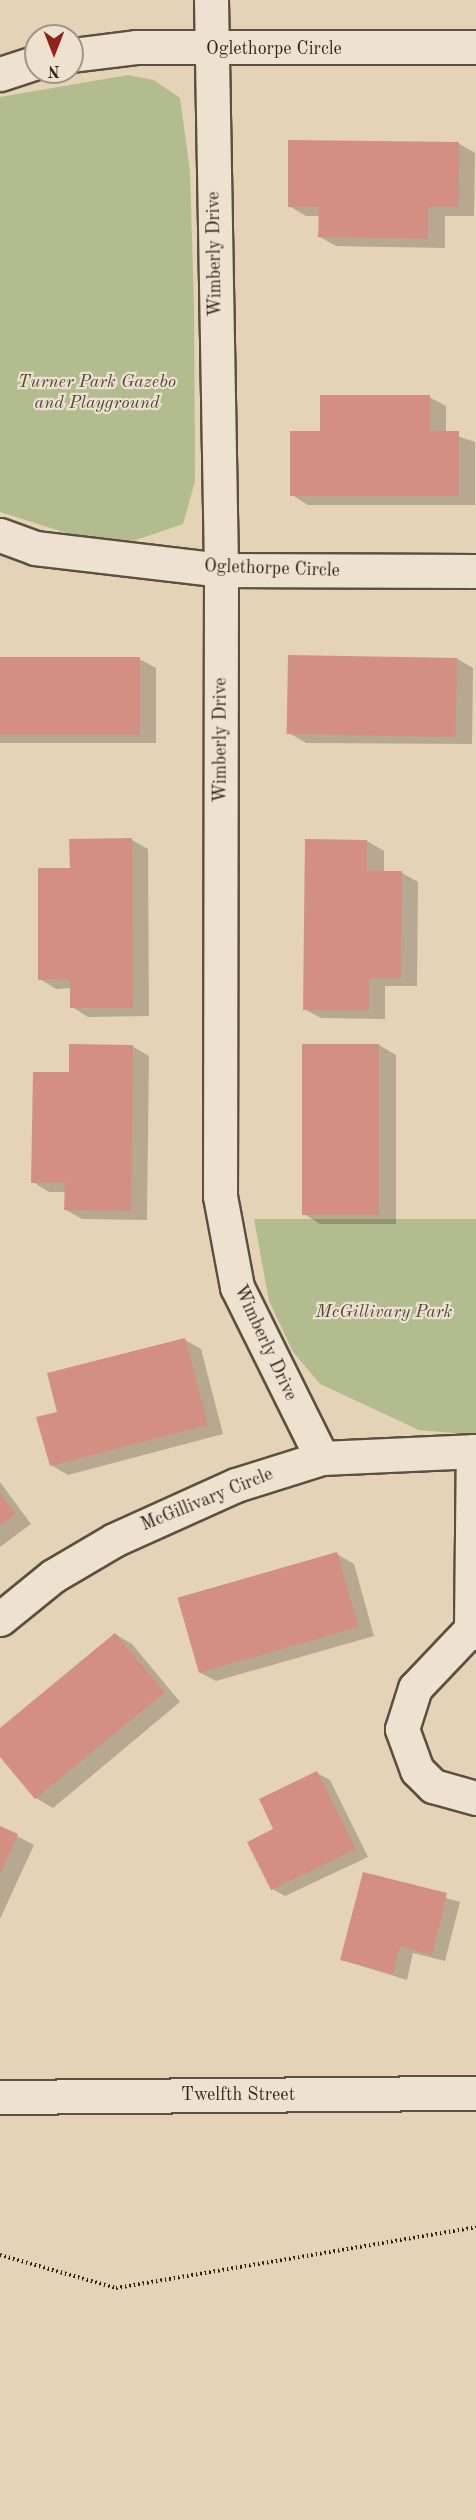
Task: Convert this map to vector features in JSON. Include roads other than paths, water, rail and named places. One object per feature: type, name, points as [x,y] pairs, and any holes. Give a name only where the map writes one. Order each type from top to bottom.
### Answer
[{"type":"street","name":"Wimberly Drive","points":[[212,0],[221,570],[220,1196],[237,1287],[321,1458]]},
{"type":"street","name":"Oglethorpe Circle","points":[[84,54],[136,47],[211,49],[476,47]]},
{"type":"street","points":[[0,74],[24,66]]},
{"type":"street","name":"Oglethorpe Circle","points":[[0,535],[35,548],[221,570],[476,571]]},
{"type":"street","points":[[474,1451],[474,1631],[415,1688],[402,1729],[417,1770],[433,1786],[476,1798]]},
{"type":"street","name":"McGillivary Circle","points":[[0,1619],[53,1576],[123,1535],[236,1485],[321,1458],[474,1451]]},
{"type":"street","name":"Twelfth Street","points":[[0,2097],[476,2093]]},
{"type":"park label","name":"Turner Park Gazebo and Playground","points":[[97,394]]},
{"type":"park label","name":"McGillivary Park","points":[[384,1312]]}]
